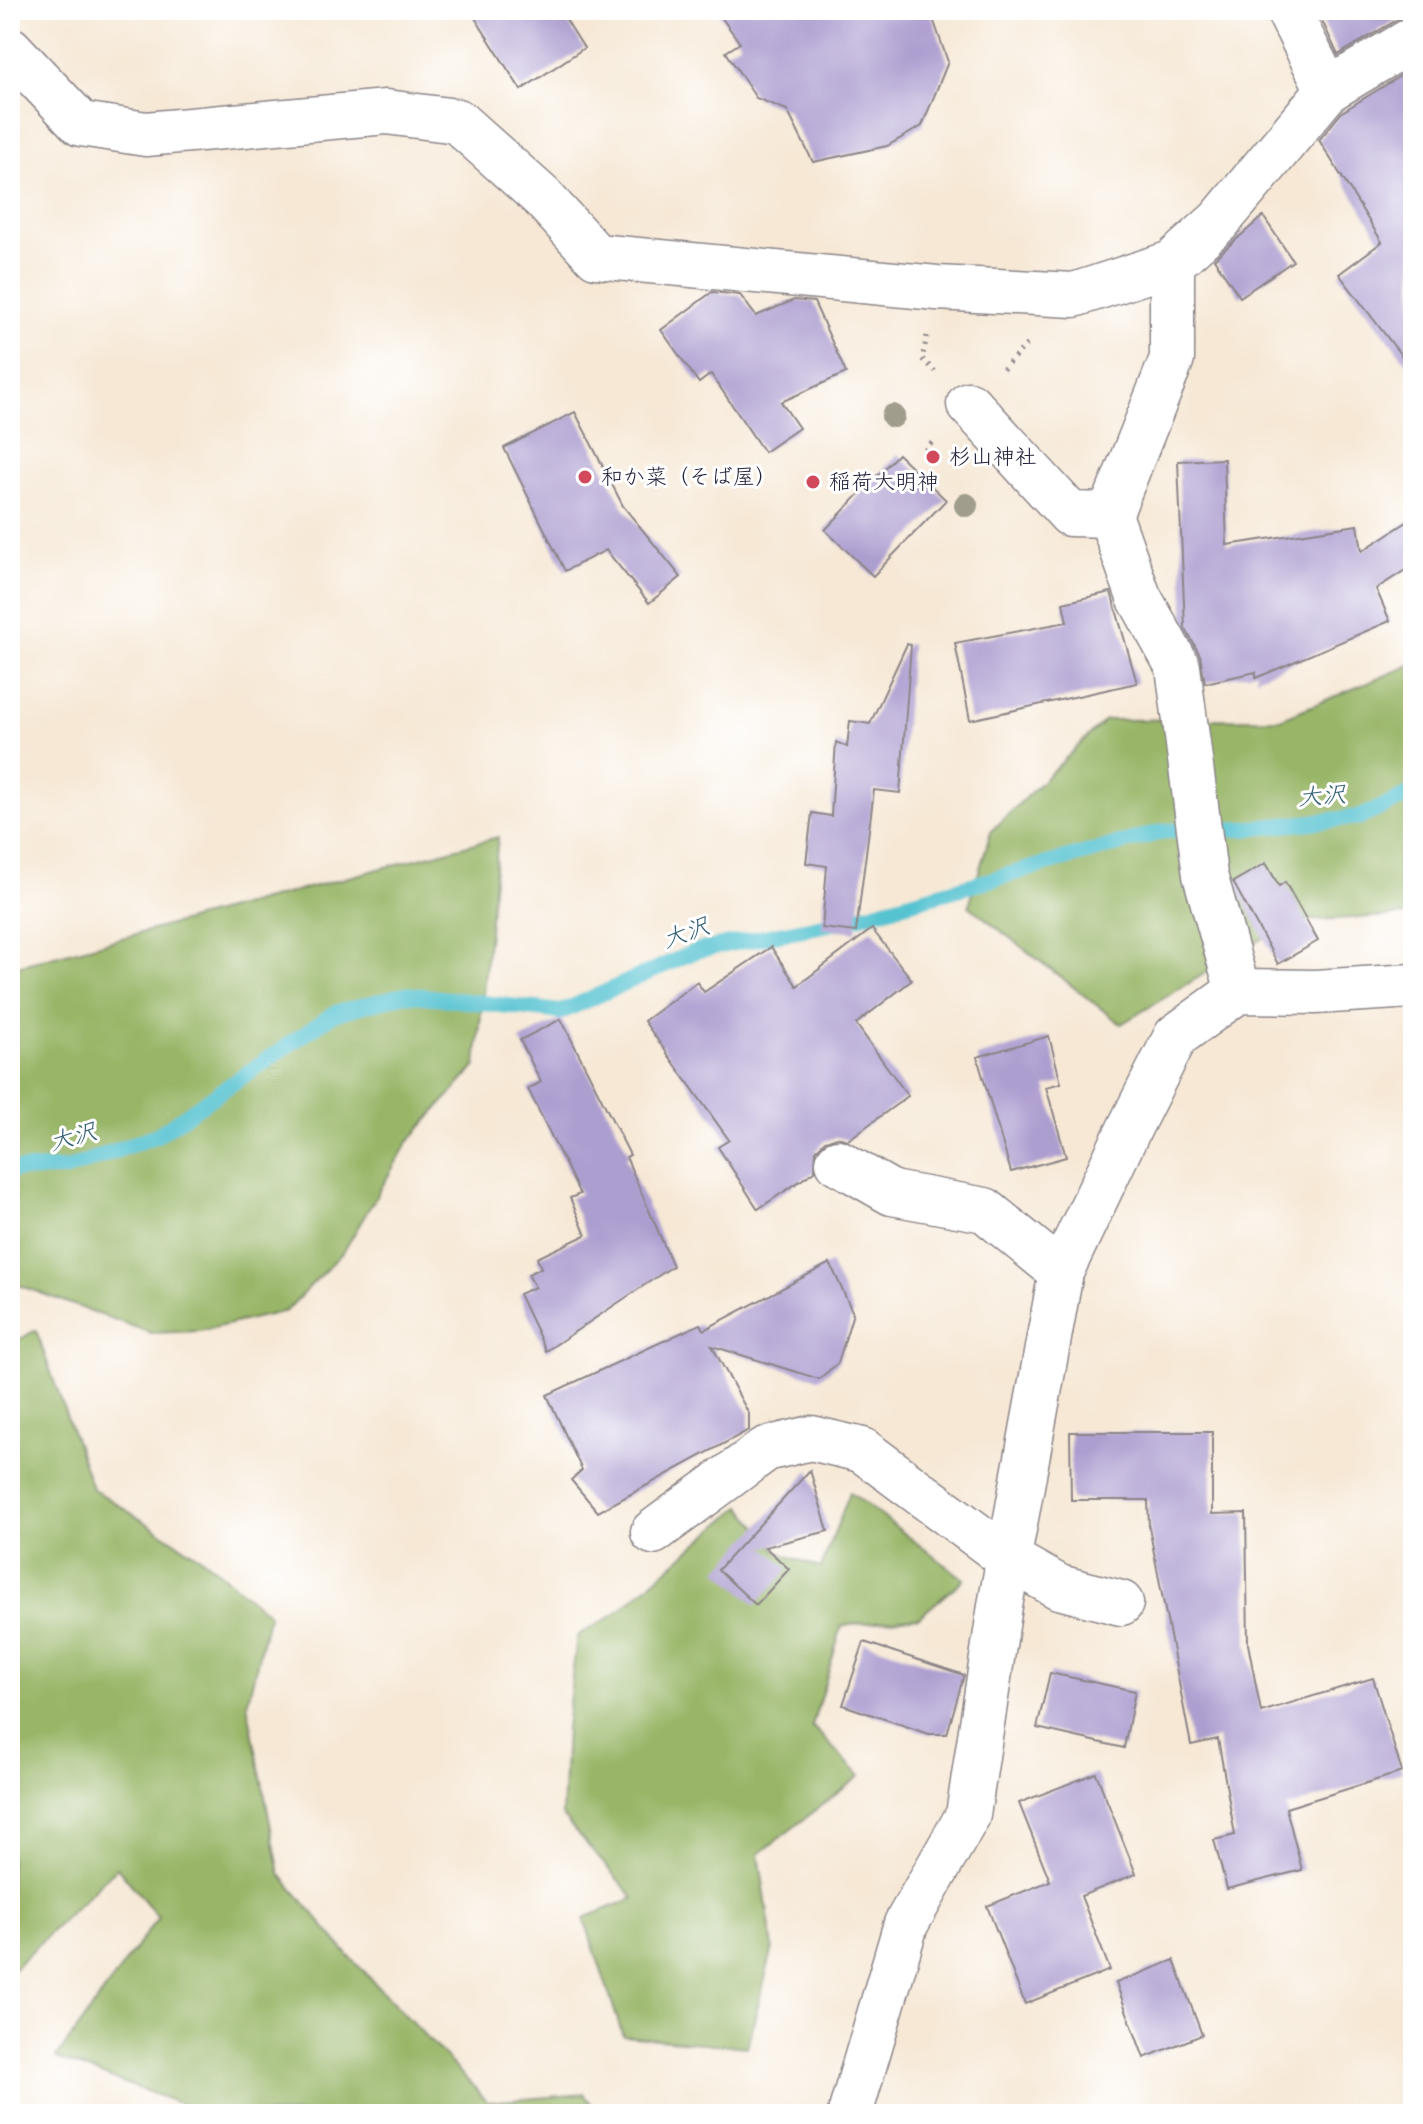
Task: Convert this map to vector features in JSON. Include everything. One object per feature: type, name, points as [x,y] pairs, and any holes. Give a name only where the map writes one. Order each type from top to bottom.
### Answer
[{"type":"street","points":[[1288,10],[1328,90]]},
{"type":"street","points":[[10,49],[81,124],[146,134],[386,112],[457,121],[542,197],[596,256],[937,288],[1074,295],[1172,263],[1219,221],[1328,90],[1413,39]]},
{"type":"street","points":[[1172,263],[1172,359],[1110,515],[1139,597],[1178,667],[1205,875],[1238,991]]},
{"type":"street","points":[[969,404],[1070,514],[1110,515]]},
{"type":"street","points":[[850,2114],[906,1924],[968,1815],[1009,1559],[1061,1272],[1176,1036],[1238,991],[1315,992],[1413,986]]},
{"type":"street","points":[[838,1162],[892,1193],[985,1210],[1061,1272]]},
{"type":"street","points":[[653,1532],[766,1449],[811,1438],[862,1450],[1009,1559],[1059,1587],[1121,1603]]},
{"type":"path","points":[[937,288],[922,359],[969,404]]},
{"type":"green space","points":[[1413,664],[1413,915],[1292,921],[1121,1024],[969,906],[991,831],[1105,720],[1280,719]]},
{"type":"green space","points":[[498,837],[476,1066],[408,1142],[344,1251],[286,1311],[200,1331],[151,1333],[10,1282],[10,968]]},
{"type":"green space","points":[[36,1330],[92,1488],[206,1561],[269,1614],[247,1704],[280,1874],[348,1955],[488,2102],[584,2094],[600,2114],[194,2114],[184,2105],[56,2058],[158,1917],[117,1867],[10,1972],[10,1345]]},
{"type":"green space","points":[[850,1492],[964,1579],[919,1617],[842,1626],[812,1726],[860,1776],[759,1854],[773,1948],[747,2047],[623,2036],[584,1918],[634,1898],[562,1816],[566,1728],[577,1636],[615,1614],[741,1506],[779,1553],[821,1568]]},
{"type":"building","points":[[470,10],[560,10],[584,48],[521,90]]},
{"type":"building","points":[[716,10],[930,10],[948,62],[922,126],[887,146],[813,162],[787,110],[756,98],[726,52],[740,43]]},
{"type":"building","points":[[1317,10],[1413,10],[1413,14],[1400,18],[1338,55]]},
{"type":"building","points":[[1413,68],[1413,371],[1339,274],[1382,242],[1319,140],[1342,112]]},
{"type":"building","points":[[1263,216],[1293,261],[1240,297],[1214,259]]},
{"type":"building","points":[[712,292],[740,295],[756,316],[794,300],[814,302],[846,373],[781,402],[799,428],[764,452],[711,374],[699,383],[661,330]]},
{"type":"building","points":[[575,412],[623,506],[681,577],[649,603],[606,550],[565,571],[504,448]]},
{"type":"building","name":"杉山神社","points":[[898,454],[946,500],[873,576],[825,530]]},
{"type":"building","points":[[1224,459],[1227,545],[1358,525],[1362,551],[1413,518],[1413,565],[1376,589],[1390,621],[1256,678],[1256,672],[1205,683],[1200,655],[1185,628],[1178,461]]},
{"type":"building","points":[[1111,592],[1137,683],[970,720],[955,643],[1067,622],[1063,603]]},
{"type":"building","points":[[907,644],[911,645],[900,793],[874,790],[856,932],[822,928],[827,866],[806,863],[812,813],[831,816],[836,742],[847,747],[850,721],[870,724]]},
{"type":"building","points":[[1266,863],[1279,886],[1285,882],[1318,941],[1278,964],[1233,882]]},
{"type":"building","points":[[872,929],[912,980],[856,1024],[908,1096],[848,1140],[837,1137],[825,1141],[816,1150],[815,1171],[758,1209],[718,1147],[729,1140],[644,1021],[697,982],[704,992],[771,947],[797,986]]},
{"type":"building","points":[[561,1019],[630,1155],[626,1157],[673,1266],[546,1351],[519,1294],[535,1287],[528,1274],[541,1268],[537,1258],[586,1235],[570,1198],[580,1194],[528,1089],[541,1082],[520,1040]]},
{"type":"building","points":[[1049,1036],[1061,1083],[1046,1087],[1066,1157],[1011,1172],[977,1057]]},
{"type":"building","points":[[830,1263],[853,1313],[838,1363],[819,1379],[712,1346],[749,1414],[749,1430],[598,1512],[571,1480],[582,1470],[547,1395],[700,1324],[704,1330]]},
{"type":"building","points":[[1070,1432],[1212,1432],[1212,1514],[1246,1513],[1248,1644],[1261,1712],[1373,1678],[1402,1772],[1286,1808],[1302,1870],[1227,1889],[1214,1840],[1235,1835],[1218,1739],[1191,1745],[1149,1527],[1148,1500],[1071,1500]]},
{"type":"building","points":[[810,1470],[828,1531],[765,1547],[789,1569],[756,1605],[718,1570]]},
{"type":"building","points":[[864,1642],[964,1675],[947,1734],[929,1734],[843,1705]]},
{"type":"building","points":[[1050,1673],[1135,1691],[1124,1748],[1037,1728]]},
{"type":"building","points":[[1096,1773],[1136,1874],[1081,1896],[1110,1970],[1025,2004],[987,1906],[1050,1881],[1019,1803]]},
{"type":"building","points":[[1174,1960],[1202,2035],[1144,2058],[1116,1983]]},
{"type":"waterway","name":"大沢","points":[[10,1170],[67,1169],[157,1135],[335,1013],[406,994],[561,1012],[696,951],[843,921],[1165,831],[1244,829],[1361,817],[1413,793]]},
{"type":"place","name":"杉山神社","points":[[933,457]]},
{"type":"place","name":"和か菜（そば屋）","points":[[585,477]]},
{"type":"place","name":"稲荷大明神","points":[[813,482]]}]
